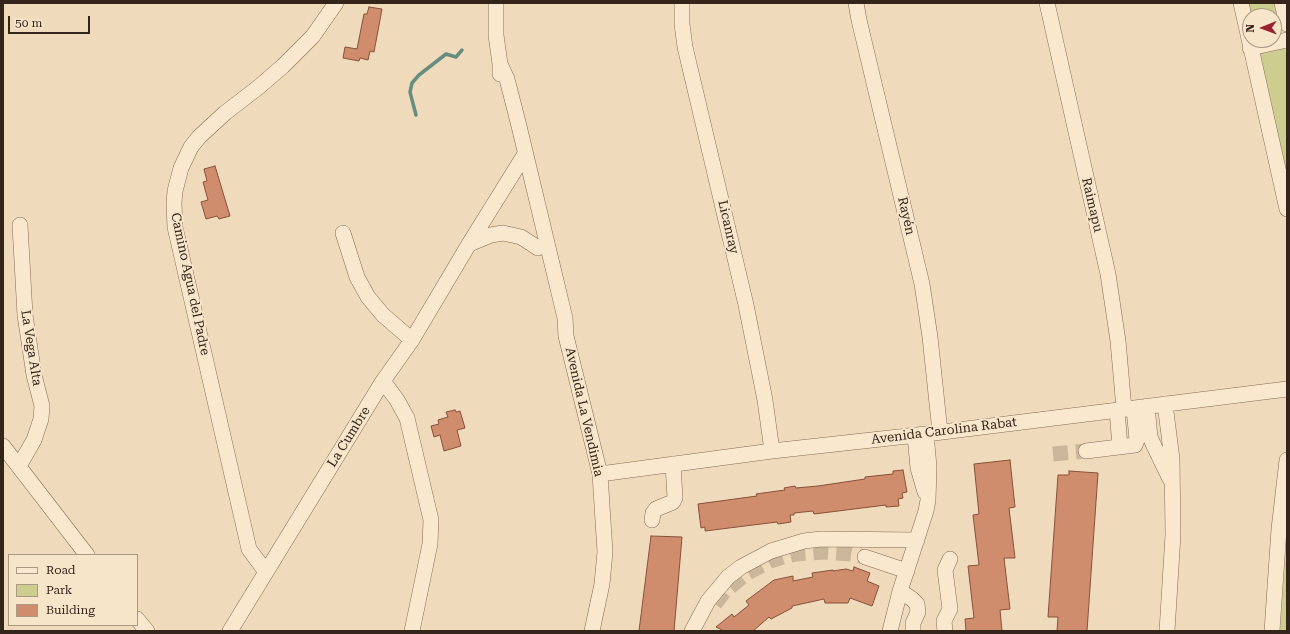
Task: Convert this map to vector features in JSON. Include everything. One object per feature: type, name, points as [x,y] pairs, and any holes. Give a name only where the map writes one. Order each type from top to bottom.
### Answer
[{"type":"street","name":"Camino Agua del Padre","points":[[266,572],[249,549],[175,227],[175,191],[177,179],[183,162],[199,138],[225,113],[283,66],[313,36],[336,3]]},
{"type":"street","name":"Avenida La Vendimia","points":[[496,3],[497,48],[500,64],[507,79],[538,248],[557,320],[566,336]]},
{"type":"street","points":[[496,21],[501,3]]},
{"type":"street","name":"Licanray","points":[[682,3],[682,24],[685,47],[746,305],[765,400],[772,451]]},
{"type":"street","name":"Rayén","points":[[856,3],[922,284],[930,337],[927,434],[929,467],[928,500],[917,540],[900,591],[890,631]]},
{"type":"street","name":"Raimapu","points":[[1047,3],[1108,274],[1130,408]]},
{"type":"street","points":[[1282,3],[1287,24]]},
{"type":"street","points":[[1250,48],[1287,208]]},
{"type":"street","name":"La Cumbre","points":[[230,631],[383,381],[412,340],[469,244],[522,160]]},
{"type":"street","name":"Avenida La Vendimia","points":[[522,160],[565,318],[566,336],[600,474],[605,552],[602,584],[592,631]]},
{"type":"street","name":"La Vega Alta","points":[[18,466],[34,440],[41,419],[42,406],[34,375],[25,315],[20,225]]},
{"type":"street","points":[[343,233],[357,277],[368,297],[383,315],[412,340]]},
{"type":"street","points":[[469,244],[491,235],[503,233],[520,238],[538,248]]},
{"type":"street","points":[[383,381],[397,400],[407,418],[431,520],[430,544],[412,631]]},
{"type":"street","name":"Avenida Carolina Rabat","points":[[600,474],[772,451],[927,434],[1287,389]]},
{"type":"street","points":[[1165,404],[1172,459],[1173,485],[1173,535],[1167,631]]},
{"type":"street","points":[[1086,451],[1135,445],[1137,440],[1130,408]]},
{"type":"street","points":[[1130,408],[1150,437],[1173,485]]},
{"type":"street","points":[[3,446],[86,554]]},
{"type":"street","points":[[1272,631],[1279,530],[1287,460]]},
{"type":"street","points":[[652,520],[652,513],[656,509],[668,505],[673,502],[675,498],[669,465]]},
{"type":"street","points":[[692,631],[708,601],[728,577],[746,564],[772,551],[793,544],[821,538],[917,540]]},
{"type":"street","points":[[865,557],[907,571]]},
{"type":"street","points":[[945,631],[944,621],[950,609],[945,570],[950,559]]},
{"type":"street","points":[[900,591],[917,604],[918,612],[913,623],[913,631]]},
{"type":"street","points":[[138,620],[147,631]]},
{"type":"green space","points":[[1246,3],[1276,3],[1277,8],[1248,8]]},
{"type":"green space","points":[[1282,48],[1285,49],[1287,57],[1287,189],[1258,59],[1263,51]]},
{"type":"green space","points":[[1287,536],[1287,631],[1280,631]]},
{"type":"building","points":[[369,7],[382,9],[374,52],[370,51],[368,60],[360,58],[359,61],[343,58],[345,47],[357,49],[364,14],[367,14]]},
{"type":"building","points":[[215,166],[230,216],[219,219],[217,216],[206,219],[201,202],[208,200],[203,182],[207,181],[204,169]]},
{"type":"building","points":[[455,410],[456,412],[460,411],[465,428],[457,430],[461,446],[444,451],[440,435],[434,437],[431,426],[439,424],[438,420],[448,417],[446,412]]},
{"type":"building","points":[[1010,460],[1015,507],[1009,508],[1015,558],[1004,558],[1010,609],[1000,610],[1002,631],[966,631],[965,619],[974,618],[968,566],[979,565],[973,515],[979,514],[974,464]]},
{"type":"building","points":[[903,470],[907,492],[902,493],[903,498],[898,499],[899,506],[886,507],[886,505],[814,514],[813,511],[794,513],[794,515],[790,515],[791,522],[778,524],[777,522],[705,531],[705,527],[701,528],[698,504],[757,496],[756,494],[785,490],[784,488],[795,486],[796,488],[818,486],[865,479],[865,477],[893,474],[893,471]]},
{"type":"building","points":[[1069,471],[1098,473],[1087,631],[1057,631],[1058,617],[1048,617],[1058,475],[1069,475]]},
{"type":"building","points":[[651,536],[682,537],[674,631],[639,631]]},
{"type":"building","points":[[854,567],[870,573],[867,581],[879,586],[872,606],[850,598],[848,603],[825,603],[824,599],[792,606],[792,608],[771,619],[769,617],[753,631],[724,631],[716,627],[732,614],[734,617],[749,605],[746,601],[774,580],[793,576],[793,581],[813,577],[812,573],[846,569],[853,571]]},
{"type":"waterway","points":[[416,115],[410,92],[412,83],[419,75],[446,54],[456,57],[462,50]]},
{"type":"tunnel","points":[[1053,454],[1086,451]]},
{"type":"tunnel","points":[[715,604],[724,592],[746,574],[770,561],[796,554],[824,552],[851,554],[865,557]]}]
